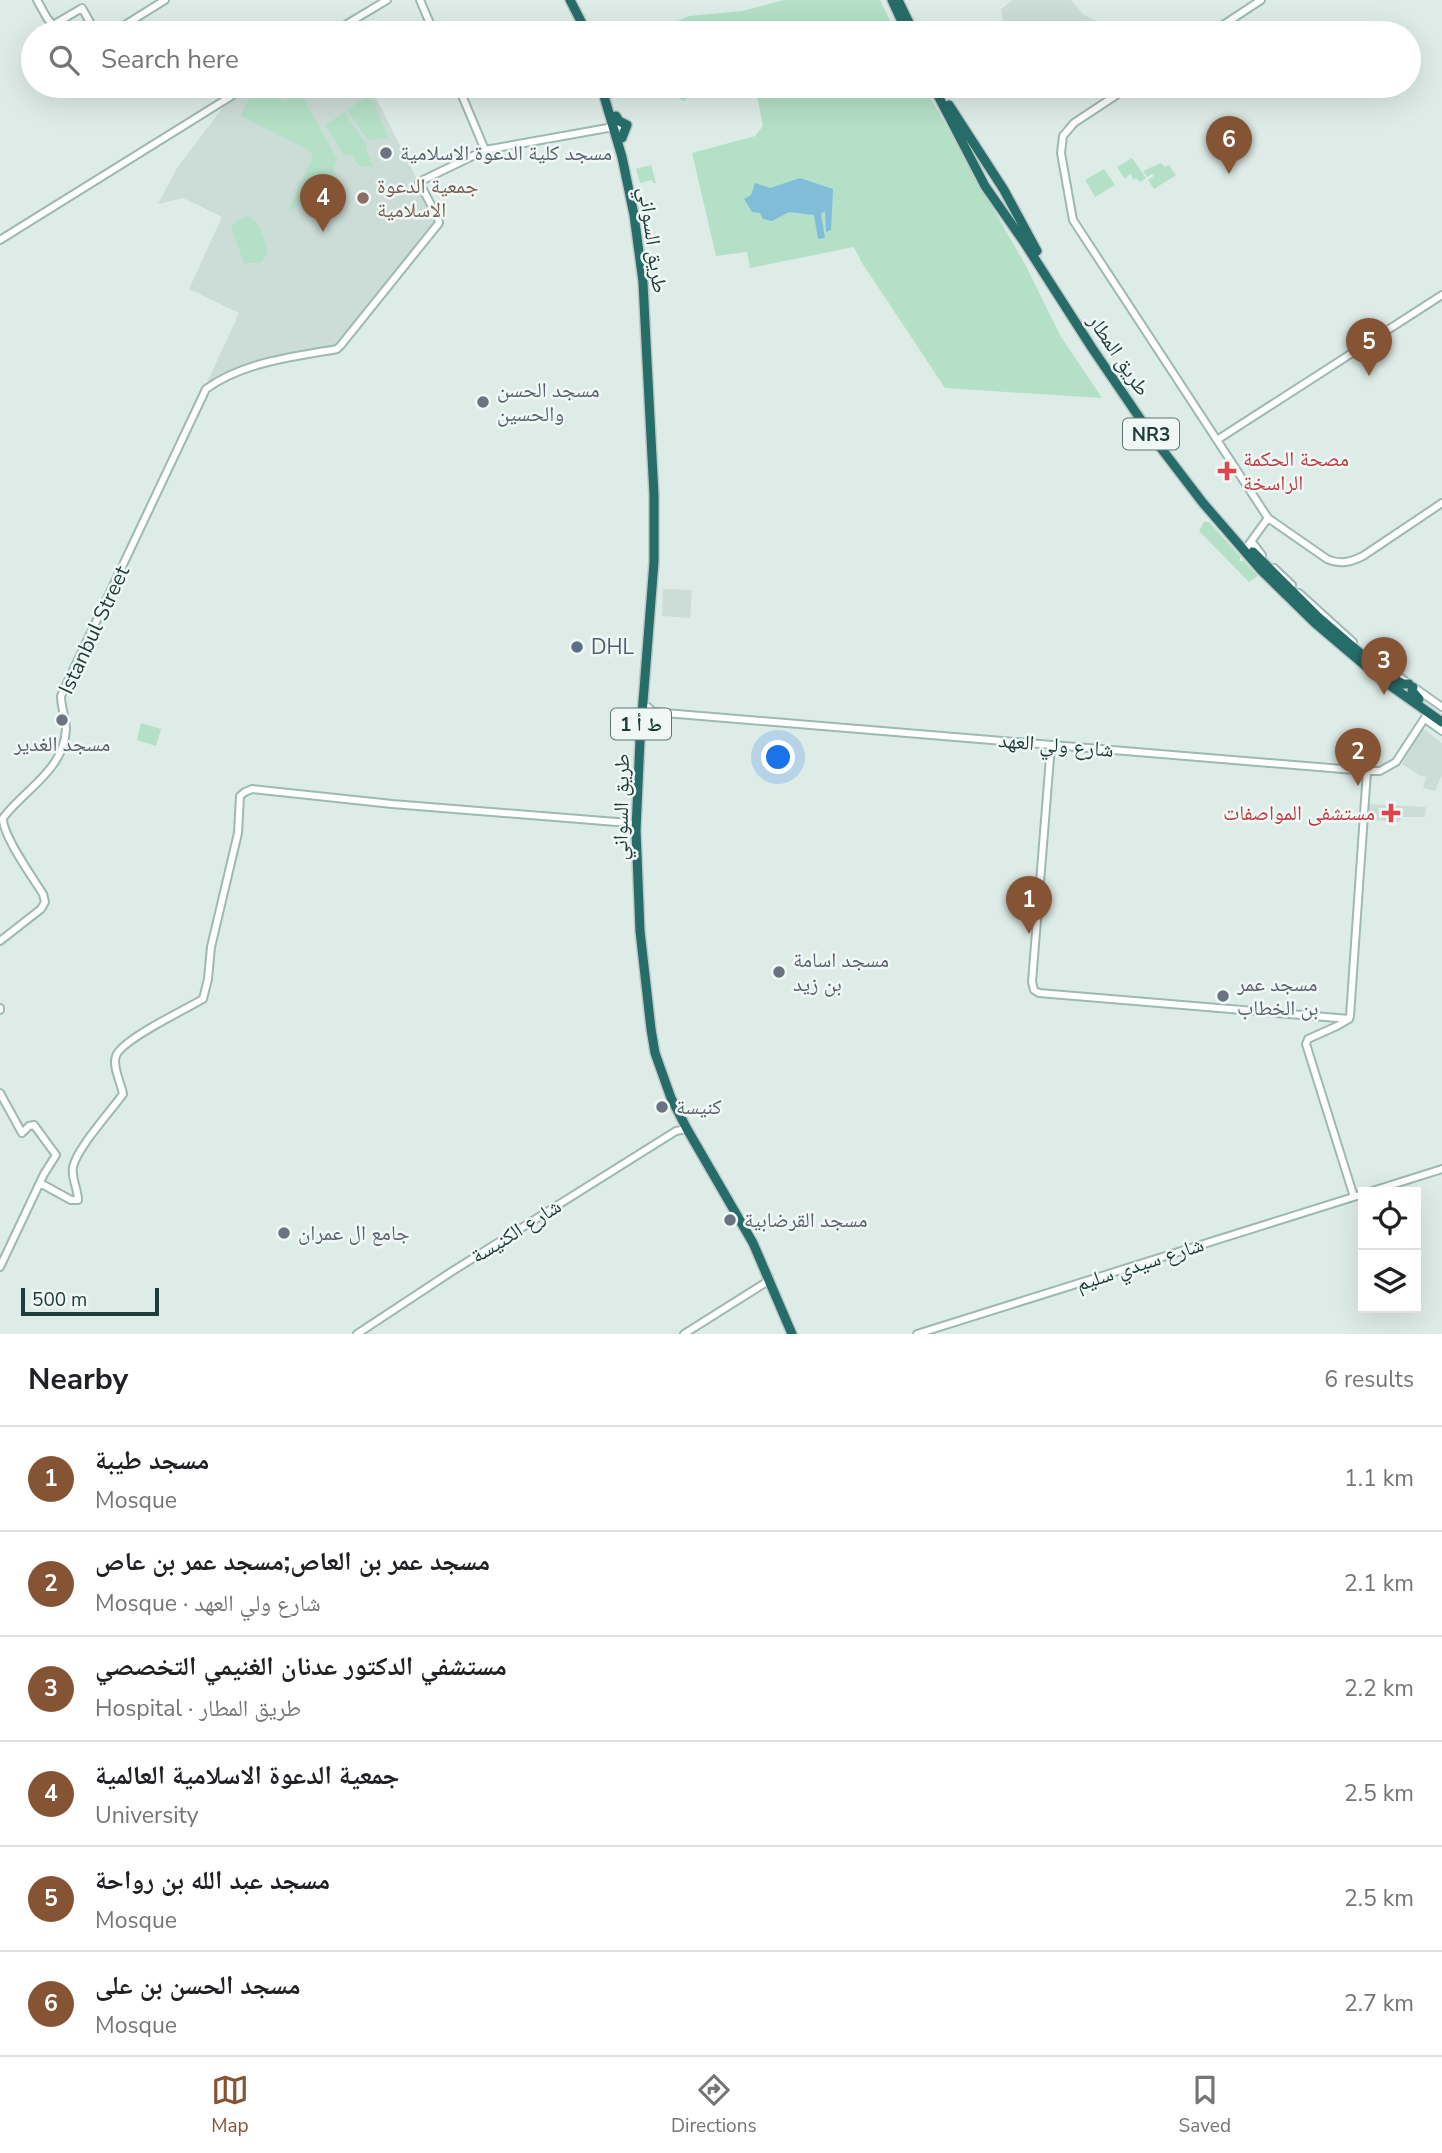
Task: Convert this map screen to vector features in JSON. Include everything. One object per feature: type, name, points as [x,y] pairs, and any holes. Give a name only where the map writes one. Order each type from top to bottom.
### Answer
[{"type":"highway","points":[[568,0],[578,21]]},
{"type":"highway","points":[[892,0],[902,21]]},
{"type":"highway","points":[[898,0],[908,21]]},
{"type":"highway","name":"طريق السواني","points":[[606,98],[613,115]]},
{"type":"highway","name":"طريق السواني","points":[[609,98],[614,131],[634,215],[642,272],[657,530],[657,598],[639,824],[652,997],[666,1071],[682,1110],[750,1226],[778,1284],[795,1334]]},
{"type":"highway","name":"طريق المطار","points":[[939,98],[985,186],[1147,428],[1203,503],[1261,570],[1315,623],[1427,716],[1442,722]]},
{"type":"highway","name":"طريق المطار","points":[[945,98],[993,172],[1030,239],[1104,354],[1171,453],[1215,510],[1318,617],[1386,675],[1442,715]]},
{"type":"highway","points":[[947,102],[997,189],[996,193],[992,191],[947,114]]},
{"type":"highway","points":[[613,115],[627,125],[614,131]]},
{"type":"highway","name":"طريق السواني","points":[[657,530],[634,823],[640,931],[651,1030],[663,1077],[682,1119],[682,1130],[738,1214],[795,1334]]},
{"type":"highway","points":[[1386,675],[1411,686],[1419,699]]},
{"type":"street","points":[[37,0],[50,21]]},
{"type":"street","points":[[133,21],[166,0]]},
{"type":"street","points":[[352,21],[387,0]]},
{"type":"street","points":[[420,0],[429,21]]},
{"type":"street","points":[[1229,21],[1261,0]]},
{"type":"street","points":[[60,21],[83,9],[90,21]]},
{"type":"street","points":[[0,240],[228,98]]},
{"type":"street","points":[[463,98],[485,150],[614,131]]},
{"type":"street","points":[[1112,98],[1074,123],[1063,136],[1061,153],[1072,218],[1268,518],[1327,559],[1347,562],[1363,556],[1442,503]]},
{"type":"street","name":"Istanbul Street","points":[[0,941],[37,912],[45,902],[43,894],[2,824],[2,818],[41,779],[61,752],[66,727],[61,696],[205,391],[234,374],[268,363],[335,350],[341,345],[437,226],[438,218],[419,182],[485,150]]},
{"type":"street","points":[[1217,440],[1442,295]]},
{"type":"street","points":[[1268,518],[1250,545],[1357,646],[1442,707]]},
{"type":"street","name":"شارع ولي العهد","points":[[650,712],[1367,771],[1380,771],[1396,762],[1427,716]]},
{"type":"street","points":[[1427,716],[1442,731]]},
{"type":"street","points":[[1051,745],[1032,982],[1035,991],[1349,1019]]},
{"type":"street","points":[[1349,1019],[1367,771]]},
{"type":"street","points":[[40,1182],[71,1200],[78,1200],[73,1172],[75,1163],[122,1094],[116,1054],[137,1036],[203,999],[211,947],[238,833],[240,796],[244,792],[252,789],[392,804],[634,823]]},
{"type":"street","points":[[1349,1019],[1308,1039],[1306,1044],[1354,1197]]},
{"type":"street","points":[[0,1093],[22,1133],[34,1125],[56,1153],[0,1267]]},
{"type":"street","name":"شارع الكنيسة","points":[[357,1334],[458,1267],[682,1130]]},
{"type":"street","points":[[1385,1187],[1442,1169]]},
{"type":"street","name":"شارع سيدي سليم","points":[[918,1334],[1358,1196]]},
{"type":"street","points":[[684,1334],[769,1281]]},
{"type":"shaded area","points":[[1013,0],[1071,0],[1084,15],[1096,21],[1003,21],[1001,9]]},
{"type":"shaded area","points":[[233,98],[376,98],[437,219],[435,227],[338,346],[265,359],[207,383],[239,313],[189,289],[222,217],[183,198],[158,204],[177,168],[227,102]]},
{"type":"shaded area","points":[[663,589],[692,590],[690,618],[662,616]]},
{"type":"shaded area","points":[[1422,728],[1442,743],[1442,775],[1435,791],[1423,788],[1426,777],[1402,764]]},
{"type":"shaded area","points":[[1367,804],[1426,807],[1425,817],[1401,817],[1400,822],[1372,820],[1372,815],[1366,815]]},
{"type":"green space","points":[[784,0],[880,0],[890,21],[678,21],[689,16],[742,11]]},
{"type":"green space","points":[[249,98],[280,98],[282,102],[289,98],[303,98],[337,159],[333,169],[339,180],[327,199],[315,205],[300,204],[288,212],[313,156],[307,149],[241,116]]},
{"type":"green space","points":[[365,98],[374,102],[388,138],[368,140],[347,110]]},
{"type":"green space","points":[[757,98],[931,98],[1027,268],[1061,337],[1102,398],[945,388],[854,247],[750,268],[747,252],[716,256],[692,153],[755,136],[763,126]]},
{"type":"green space","points":[[344,112],[367,145],[373,167],[359,166],[352,156],[343,154],[326,125]]},
{"type":"green space","points":[[1132,158],[1146,178],[1140,182],[1136,178],[1133,180],[1131,174],[1124,178],[1117,167]]},
{"type":"green space","points":[[1161,163],[1165,167],[1169,165],[1176,175],[1154,189],[1148,180],[1154,176],[1152,174],[1147,177],[1143,171]]},
{"type":"green space","points":[[651,165],[656,183],[652,180],[640,183],[636,169]]},
{"type":"green space","points":[[1104,169],[1115,185],[1095,197],[1085,180]]},
{"type":"green space","points":[[247,216],[259,226],[268,253],[260,263],[248,263],[245,266],[231,226]]},
{"type":"green space","points":[[1204,522],[1209,522],[1240,556],[1240,561],[1244,561],[1258,576],[1249,582],[1199,531]]},
{"type":"green space","points":[[141,723],[161,729],[156,746],[137,740]]},
{"type":"water","points":[[800,178],[833,189],[831,230],[826,232],[825,211],[821,214],[825,238],[818,239],[814,215],[789,212],[772,221],[763,219],[760,213],[752,212],[744,199],[751,195],[755,183],[770,188]]},
{"type":"place","name":"مسجد كلية الدعوة الاسلامية","points":[[386,153]]},
{"type":"place","name":"مسجد الحسن بن على","points":[[1229,174]]},
{"type":"place","name":"جمعية الدعوة الاسلامية","points":[[363,198]]},
{"type":"place","name":"جمعية الدعوة الاسلامية العالمية","points":[[323,232]]},
{"type":"place","name":"مسجد عبد الله بن رواحة","points":[[1369,376]]},
{"type":"place","name":"مسجد الحسن والحسين","points":[[483,402]]},
{"type":"place","name":"مصحة الحكمة الراسخة","points":[[1227,471]]},
{"type":"place","name":"DHL","points":[[577,647]]},
{"type":"place","name":"مستشفي الدكتور عدنان الغنيمي التخصصي","points":[[1384,695]]},
{"type":"place","name":"مسجد الغدير","points":[[62,720]]},
{"type":"place","name":"مسجد عمر بن العاص;مسجد عمر بن عاص","points":[[1358,786]]},
{"type":"place","name":"مستشفى المواصفات","points":[[1391,813]]},
{"type":"place","name":"مسجد طيبة","points":[[1029,934]]},
{"type":"place","name":"مسجد اسامة بن زيد","points":[[779,972]]},
{"type":"place","name":"مسجد عمر بن الخطاب","points":[[1223,996]]},
{"type":"place","name":"كنيسة","points":[[662,1107]]},
{"type":"place","name":"مسجد القرضابية","points":[[730,1220]]},
{"type":"place","name":"جامع ال عمران","points":[[284,1233]]}]
